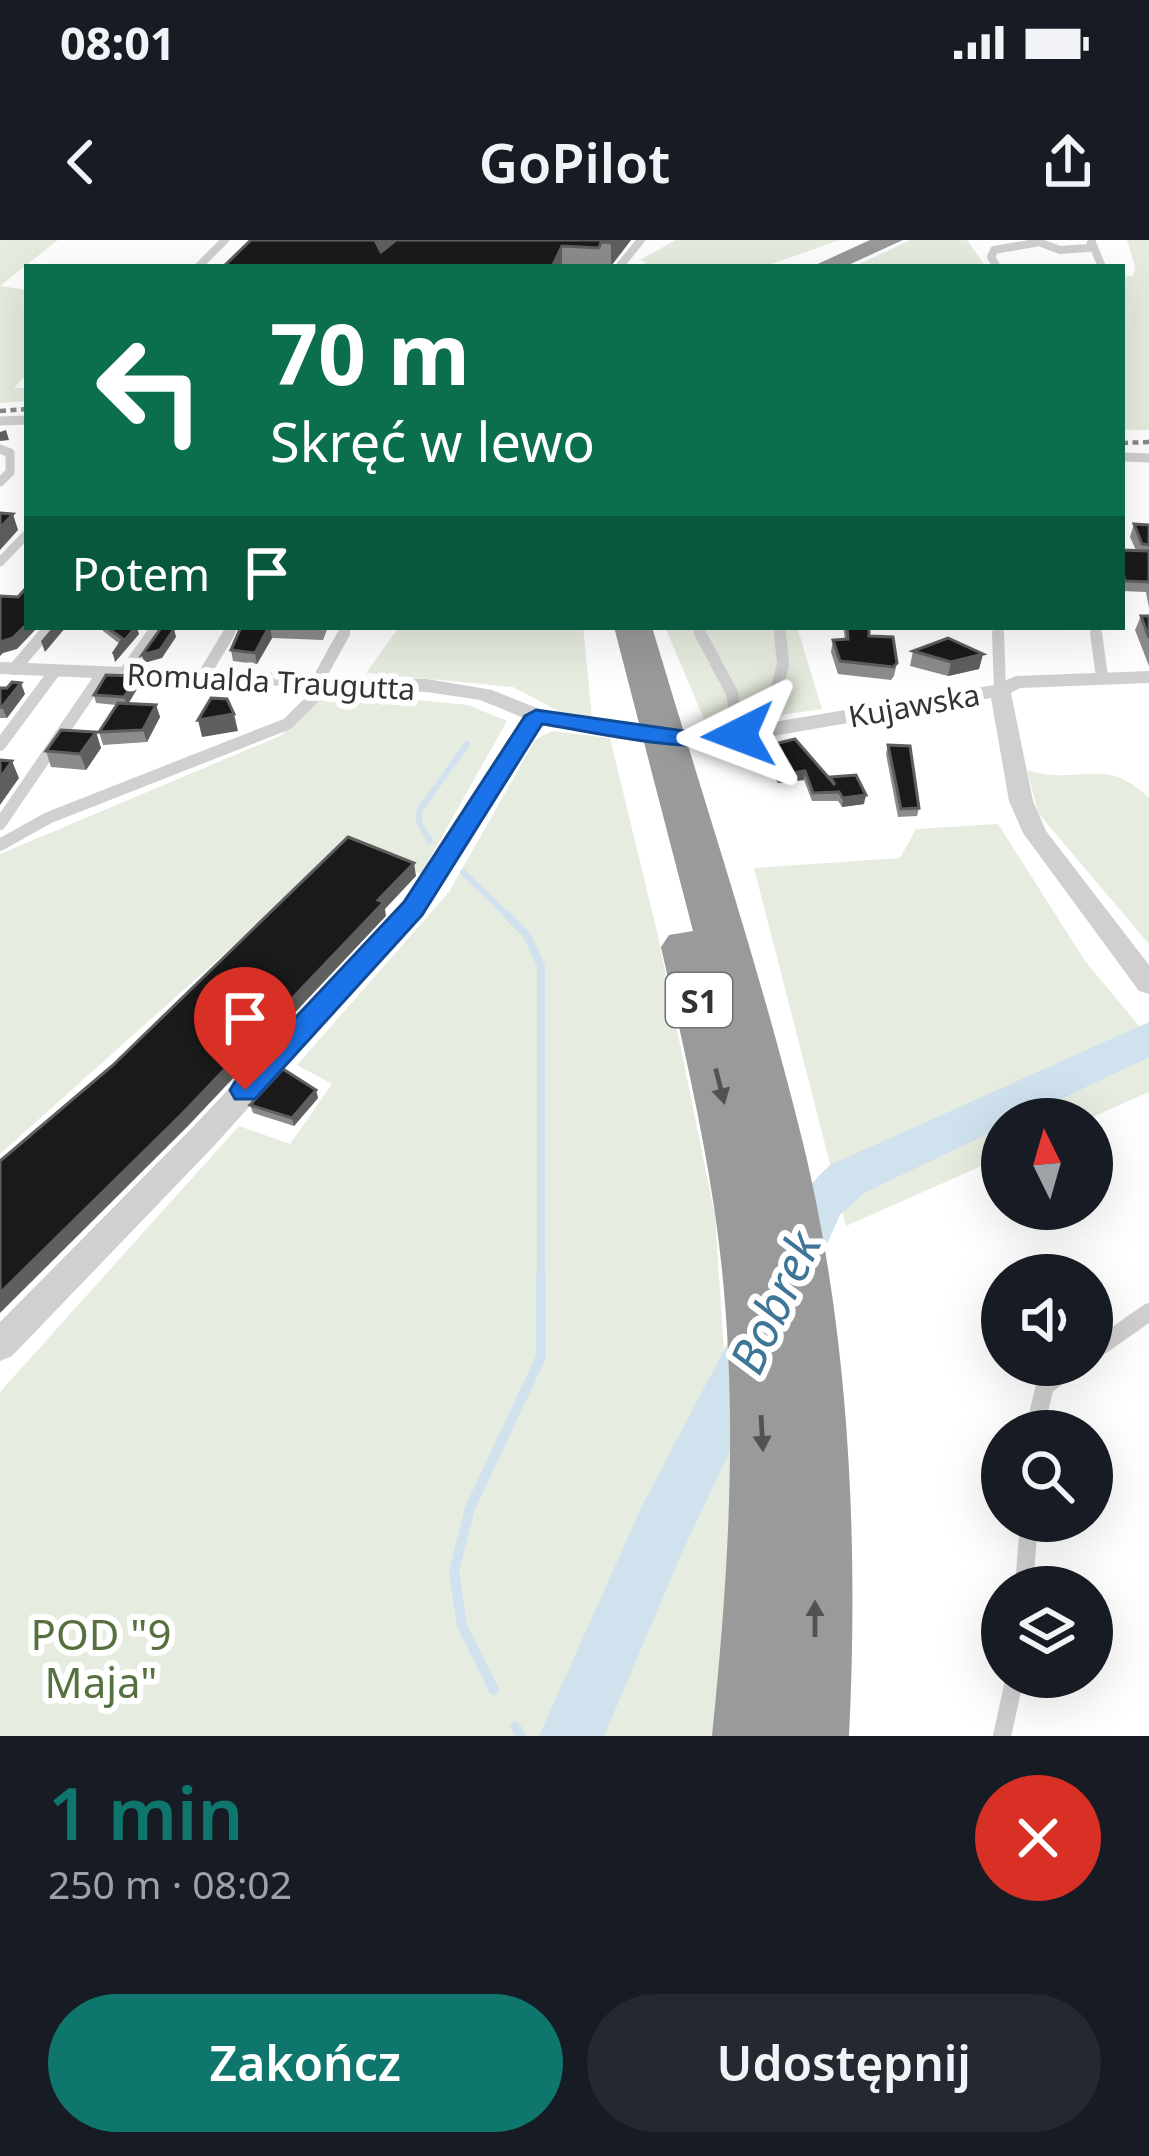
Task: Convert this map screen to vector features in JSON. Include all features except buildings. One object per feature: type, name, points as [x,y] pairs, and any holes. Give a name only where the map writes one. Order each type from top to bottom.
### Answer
[{"type":"highway","points":[[804,264],[864,240]]},
{"type":"highway","points":[[831,264],[892,240]]},
{"type":"highway","name":"S1","points":[[605,630],[636,695],[666,811],[727,1114],[815,1659],[810,1736]]},
{"type":"highway","name":"S1","points":[[633,630],[636,695]]},
{"type":"highway","name":"S1","points":[[666,811],[771,1125],[795,1267],[791,1489],[751,1736]]},
{"type":"street","name":"Romualda Traugutta","points":[[7,669],[323,682],[481,694],[516,703],[536,716]]},
{"type":"street","name":"Kujawska","points":[[536,716],[671,737],[1000,690],[1016,682],[1149,677]]},
{"type":"street","points":[[1000,690],[1021,801],[1035,832],[1149,984]]},
{"type":"street","points":[[0,1345],[202,1138],[413,909],[536,716]]},
{"type":"lane","points":[[201,264],[225,240]]},
{"type":"lane","points":[[621,264],[641,240]]},
{"type":"lane","points":[[995,264],[994,250],[1034,241],[1064,250],[1093,243]]},
{"type":"lane","points":[[0,448],[10,453],[3,468],[10,472],[0,482]]},
{"type":"lane","points":[[0,562],[24,537]]},
{"type":"lane","points":[[7,669],[47,630]]},
{"type":"lane","points":[[0,824],[114,674],[154,630]]},
{"type":"lane","points":[[202,678],[231,630]]},
{"type":"lane","points":[[0,845],[48,818],[286,724],[323,682],[345,630]]},
{"type":"lane","points":[[699,630],[740,727],[775,697],[783,664],[780,630]]},
{"type":"lane","points":[[997,630],[1004,680],[1000,690]]},
{"type":"lane","points":[[1095,630],[1102,676]]},
{"type":"lane","points":[[0,745],[56,671]]},
{"type":"lane","points":[[1113,1337],[1149,1312]]},
{"type":"lane","points":[[1002,1736],[1010,1698]]},
{"type":"green space","points":[[0,240],[58,240],[24,264],[0,286]]},
{"type":"green space","points":[[676,240],[840,240],[772,264],[644,264],[640,260]]},
{"type":"green space","points":[[910,240],[967,240],[984,264],[859,264]]},
{"type":"green space","points":[[1127,240],[1149,240],[1149,430],[1125,430],[1125,275],[1133,276]]},
{"type":"green space","points":[[0,286],[24,290],[24,377],[14,388],[24,388],[24,401],[0,403]]},
{"type":"green space","points":[[397,630],[583,630],[592,718],[568,716],[513,687],[366,673]]},
{"type":"green space","points":[[666,630],[798,630],[822,709],[707,726]]},
{"type":"green space","points":[[327,691],[468,705],[507,721],[421,874],[348,843],[0,1154],[0,854],[280,736]]},
{"type":"green space","name":"POD \"9 Maja\"","points":[[552,731],[610,738],[658,936],[715,1216],[734,1503],[717,1736],[0,1736],[0,1392],[239,1126],[290,1144],[332,1084],[297,1065],[449,892],[535,740]]},
{"type":"green space","points":[[1027,770],[1105,774],[1133,785],[1149,798],[1149,944],[1038,813]]},
{"type":"green space","points":[[998,824],[1085,961],[1149,1038],[1149,1092],[1113,1108],[1113,1098],[981,1098],[981,1166],[846,1226],[754,868],[900,858],[916,829]]},
{"type":"waterway","points":[[430,841],[419,822],[419,811],[467,744]]},
{"type":"waterway","points":[[463,872],[510,918]]},
{"type":"waterway","points":[[507,915],[510,918]]},
{"type":"waterway","points":[[494,1690],[462,1626],[454,1571],[470,1508],[541,1357],[541,965],[526,934],[510,918]]},
{"type":"waterway","name":"Bobrek","points":[[795,1259],[822,1201],[847,1179],[1149,1038]]},
{"type":"waterway","name":"Bobrek","points":[[571,1736],[663,1527],[753,1348]]},
{"type":"waterway","points":[[515,1726],[521,1736]]},
{"type":"railway","points":[[0,411],[24,409]]},
{"type":"railway","points":[[1125,443],[1149,442]]},
{"type":"route","points":[[245,1090],[413,909],[536,716],[691,739],[739,735]]}]
